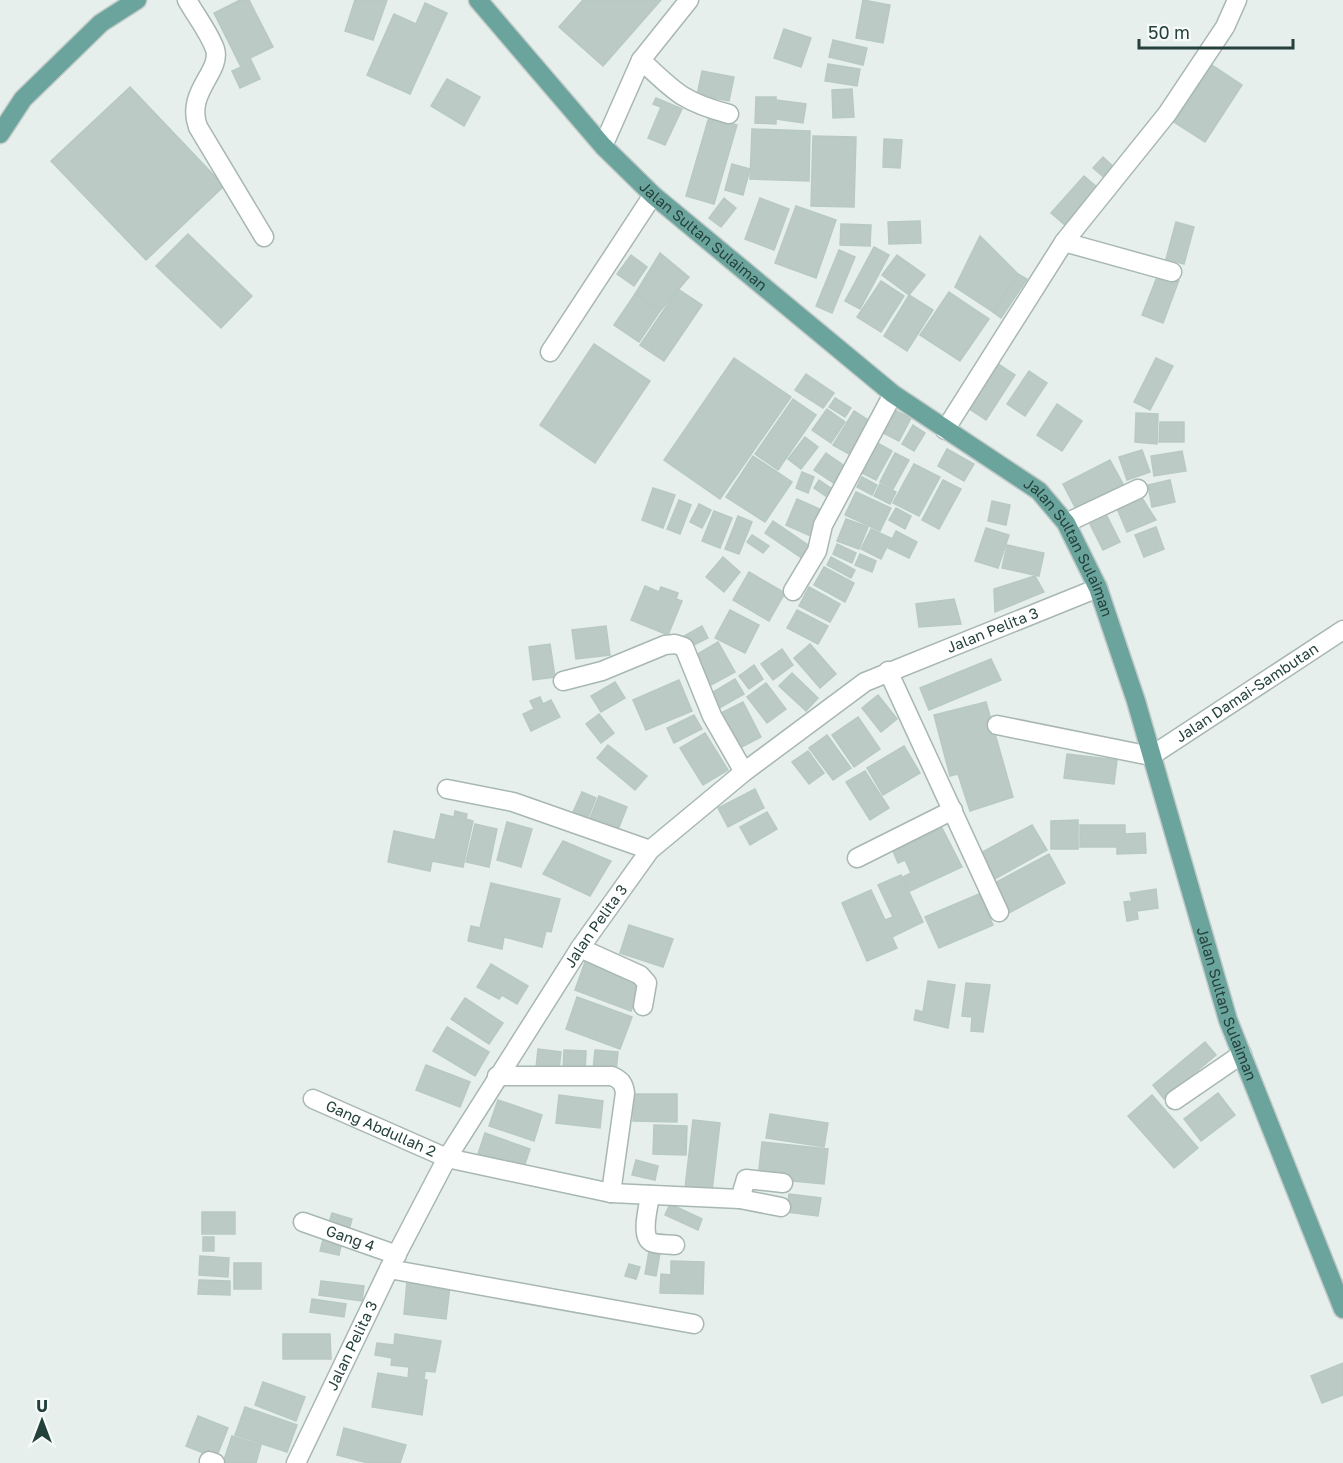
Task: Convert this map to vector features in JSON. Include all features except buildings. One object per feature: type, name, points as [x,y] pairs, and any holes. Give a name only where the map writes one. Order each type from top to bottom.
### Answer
[{"type":"main road","points":[[0,134],[31,92],[101,23],[137,0]]},
{"type":"main road","name":"Jalan Sultan Sulaiman","points":[[478,0],[603,146],[653,195],[893,394],[1039,491],[1066,523],[1098,588],[1136,700],[1228,1020],[1343,1309]]},
{"type":"street","points":[[188,0],[215,50],[213,66],[199,94],[193,113],[198,127],[264,237]]},
{"type":"street","points":[[603,146],[641,60],[689,0]]},
{"type":"street","points":[[945,430],[1064,242],[1167,114],[1225,27],[1237,0]]},
{"type":"street","points":[[641,60],[686,99],[696,105],[729,114]]},
{"type":"street","points":[[550,352],[653,195]]},
{"type":"street","points":[[1064,242],[1172,272]]},
{"type":"street","points":[[793,591],[817,551],[823,525],[893,394]]},
{"type":"street","points":[[1066,523],[1138,489]]},
{"type":"street","name":"Jalan Pelita 3","points":[[296,1463],[393,1262],[447,1158],[580,948],[650,850],[744,772],[843,698],[888,671],[1098,588]]},
{"type":"street","name":"Jalan Damai-Sambutan","points":[[1151,756],[1343,630]]},
{"type":"street","points":[[563,681],[602,671],[665,645],[675,644],[684,647],[712,716],[744,772]]},
{"type":"street","points":[[888,671],[999,912]]},
{"type":"street","points":[[997,725],[1151,756]]},
{"type":"street","points":[[447,789],[513,802],[650,850]]},
{"type":"street","points":[[857,858],[953,810]]},
{"type":"street","points":[[580,948],[640,975],[646,983],[643,1006]]},
{"type":"street","points":[[1175,1100],[1242,1054]]},
{"type":"street","points":[[497,1076],[612,1076],[619,1079],[624,1085],[625,1093],[611,1193]]},
{"type":"street","name":"Gang Abdullah 2","points":[[313,1099],[447,1158],[611,1193],[740,1199],[781,1207]]},
{"type":"street","points":[[740,1199],[746,1179],[783,1183]]},
{"type":"street","points":[[650,1195],[646,1232],[648,1239],[651,1242],[675,1245]]},
{"type":"street","name":"Gang 4","points":[[303,1222],[393,1262],[694,1324]]}]
